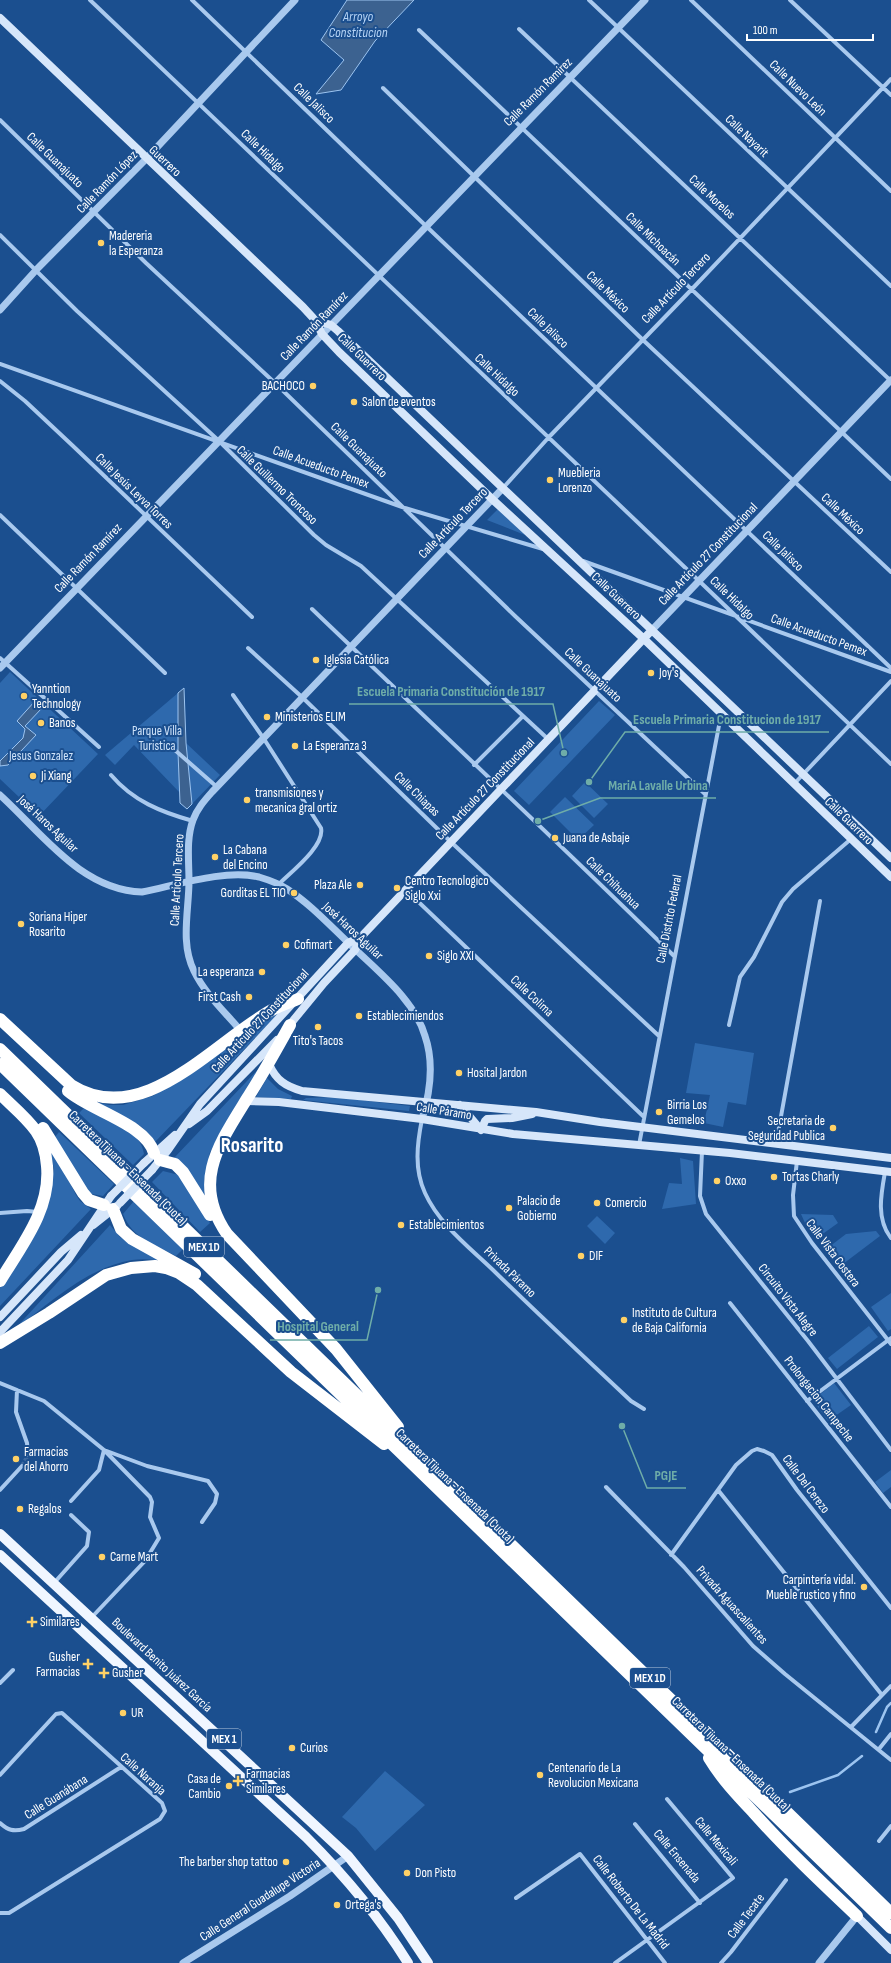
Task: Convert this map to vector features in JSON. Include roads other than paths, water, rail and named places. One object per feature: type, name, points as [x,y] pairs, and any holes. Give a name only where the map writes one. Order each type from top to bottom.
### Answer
[{"type":"highway","points":[[0,1019],[71,1085],[83,1092],[103,1098],[125,1097],[159,1087],[268,1012],[298,999]]},
{"type":"highway","points":[[290,1026],[269,1064],[226,1132],[216,1151],[210,1185],[213,1208],[219,1223],[232,1240],[336,1349],[387,1412],[404,1448]]},
{"type":"highway","points":[[0,1028],[75,1097],[140,1133],[148,1140],[157,1157],[175,1164],[183,1172],[229,1243],[299,1316],[336,1349]]},
{"type":"highway","name":"Carretera Tijuana - Ensenada (Cuota)","points":[[0,1049],[404,1448],[701,1745],[891,1928]]},
{"type":"highway","name":"Carretera Tijuana - Ensenada (Cuota)","points":[[0,1064],[891,1913]]},
{"type":"highway","points":[[0,1084],[42,1128],[82,1193],[89,1200],[112,1203],[121,1228],[128,1236],[195,1274],[321,1395]]},
{"type":"highway","points":[[0,1094],[36,1131],[44,1148],[49,1180],[45,1200],[40,1212],[0,1281]]},
{"type":"highway","points":[[0,1343],[49,1314],[106,1275],[131,1268],[154,1266],[166,1268],[179,1273],[197,1285],[291,1372],[371,1435],[404,1448]]},
{"type":"highway","points":[[701,1745],[722,1779],[801,1864],[857,1916]]},
{"type":"main road","name":"Guerrero","points":[[0,18],[315,320],[322,334]]},
{"type":"main road","name":"Guerrero","points":[[315,320],[331,325]]},
{"type":"main road","name":"Calle Guerrero","points":[[331,325],[581,561],[802,775],[891,858]]},
{"type":"main road","name":"Calle Guerrero","points":[[322,334],[492,499],[644,639],[721,715],[891,877]]},
{"type":"main road","name":"Calle Artículo 27 Constitucional","points":[[112,1203],[152,1170],[157,1157],[183,1128],[200,1104],[348,943],[361,937],[652,630]]},
{"type":"main road","name":"Calle Artículo 27 Constitucional","points":[[183,1128],[207,1111],[269,1049],[290,1026],[324,983],[356,950],[361,937]]},
{"type":"main road","name":"Calle Páramo","points":[[269,1064],[278,1080],[292,1088],[302,1091],[536,1112],[642,1127]]},
{"type":"main road","name":"Calle Páramo","points":[[246,1102],[279,1102],[422,1119],[481,1130],[639,1145]]},
{"type":"main road","points":[[460,1105],[481,1130],[487,1119],[512,1118],[536,1112]]},
{"type":"main road","points":[[642,1127],[891,1158]]},
{"type":"main road","points":[[639,1145],[888,1172]]},
{"type":"main road","name":"Calle Artículo 27 Constitucional","points":[[0,1332],[68,1260],[88,1230],[144,1163],[157,1157]]},
{"type":"main road","name":"Calle Artículo 27 Constitucional","points":[[0,1317],[61,1252],[88,1230]]},
{"type":"main road","name":"Boulevard Benito Juárez García","points":[[0,1534],[92,1617],[348,1856],[398,1918],[428,1963]]},
{"type":"main road","name":"MEX 1","points":[[0,1555],[99,1648],[250,1785],[335,1866],[368,1904],[395,1941],[408,1963]]},
{"type":"main road","points":[[857,1916],[891,1950]]},
{"type":"street","name":"Calle Hidalgo","points":[[90,0],[378,276],[738,616],[891,764]]},
{"type":"street","name":"Calle Jalisco","points":[[192,0],[426,226],[891,668]]},
{"type":"street","name":"Calle Nayarit","points":[[589,0],[891,286]]},
{"type":"street","name":"Calle Ramón Ramírez","points":[[2,663],[275,383],[521,126],[645,0]]},
{"type":"street","name":"Calle Nuevo León","points":[[691,0],[891,191]]},
{"type":"street","points":[[790,0],[891,95]]},
{"type":"street","name":"Calle Ramón López","points":[[0,310],[37,269],[146,159],[293,1]]},
{"type":"street","name":"Calle Morelos","points":[[519,29],[891,380]]},
{"type":"street","name":"Calle Michoacán","points":[[419,30],[891,479]]},
{"type":"street","name":"Calle Artículo Tercero","points":[[241,1031],[203,986],[194,970],[187,939],[189,839],[193,821],[201,805],[396,598],[503,488],[549,437],[891,79]]},
{"type":"street","name":"Calle México","points":[[383,88],[643,340],[891,572]]},
{"type":"street","name":"Calle Guanajuato","points":[[0,120],[152,269],[275,383],[445,548],[705,794]]},
{"type":"street","name":"Calle Guillermo Troncoso","points":[[0,235],[37,269],[77,311],[218,440],[314,535],[330,548],[352,559],[548,739]]},
{"type":"street","name":"Calle Acueducto Pemex","points":[[0,364],[218,440],[405,508],[546,550]]},
{"type":"street","name":"Calle Artículo 27 Constitucional","points":[[652,630],[891,380]]},
{"type":"street","name":"Calle Jesús Leyva Torres","points":[[0,381],[25,401],[252,617]]},
{"type":"street","points":[[0,515],[165,673]]},
{"type":"street","name":"Calle Acueducto Pemex","points":[[581,561],[891,672]]},
{"type":"street","name":"Calle Chihuahua","points":[[312,609],[500,790],[590,873],[674,956]]},
{"type":"street","name":"Calle Chiapas","points":[[248,648],[303,698],[451,842],[659,1036]]},
{"type":"street","points":[[2,663],[98,747]]},
{"type":"street","points":[[794,784],[891,681]]},
{"type":"street","points":[[233,695],[264,739],[322,832],[317,846],[279,884]]},
{"type":"street","name":"Calle Distrito Federal","points":[[639,1145],[721,715]]},
{"type":"street","points":[[474,765],[523,716]]},
{"type":"street","points":[[168,744],[217,787]]},
{"type":"street","points":[[111,775],[118,783],[142,802],[164,812],[193,821]]},
{"type":"street","name":"José Haros Aguilar","points":[[0,795],[55,848],[94,879],[114,887],[142,892],[217,876],[238,874],[258,877],[279,884],[299,897],[392,985],[418,1019],[425,1035],[428,1048],[430,1079],[428,1102],[422,1119]]},
{"type":"street","points":[[729,1025],[740,977],[754,957],[782,902],[793,889],[851,839]]},
{"type":"street","name":"Calle Colima","points":[[406,889],[644,1117]]},
{"type":"street","points":[[776,1144],[820,901]]},
{"type":"street","name":"Privada Páramo","points":[[422,1119],[417,1147],[418,1169],[425,1193],[437,1213],[449,1228],[631,1401],[644,1409]]},
{"type":"street","name":"Circuito Vista Alegre","points":[[702,1151],[700,1196],[706,1214],[891,1450]]},
{"type":"street","name":"Calle Vista Costera","points":[[797,1161],[793,1194],[794,1216],[812,1243],[889,1339],[891,1344]]},
{"type":"street","points":[[888,1172],[882,1194],[881,1215],[883,1224],[891,1238]]},
{"type":"street","points":[[0,1213],[27,1211],[40,1212]]},
{"type":"street","name":"Prolongacion Campeche","points":[[730,1304],[891,1507]]},
{"type":"street","points":[[807,1402],[889,1339]]},
{"type":"street","points":[[0,1383],[44,1401],[104,1450],[150,1497],[152,1502],[150,1517],[159,1538],[145,1561],[92,1617]]},
{"type":"street","points":[[17,1390],[16,1412],[27,1443],[28,1455]]},
{"type":"street","name":"Calle Del Cerezo","points":[[671,1555],[736,1465],[752,1451],[757,1449],[772,1455],[806,1502],[891,1608]]},
{"type":"street","points":[[71,1502],[99,1470],[104,1450]]},
{"type":"street","points":[[104,1450],[147,1466],[208,1481],[217,1494],[215,1503],[202,1522]]},
{"type":"street","points":[[0,1490],[22,1466]]},
{"type":"street","name":"Privada Aguascalientes","points":[[606,1487],[684,1567],[754,1646],[785,1674],[891,1760]]},
{"type":"street","points":[[718,1490],[882,1695]]},
{"type":"street","points":[[54,1583],[87,1546],[89,1540],[89,1532],[71,1515]]},
{"type":"street","points":[[0,1683],[13,1670]]},
{"type":"street","points":[[851,1727],[891,1686]]},
{"type":"street","name":"Calle Naranja","points":[[0,1776],[58,1713],[62,1713],[162,1803],[165,1811],[164,1815],[9,1913],[0,1913]]},
{"type":"street","points":[[879,1749],[891,1734]]},
{"type":"street","name":"Calle Guanábana","points":[[0,1823],[10,1830],[16,1831],[24,1829],[121,1767]]},
{"type":"street","name":"Calle Mexicali","points":[[615,1963],[732,1880],[733,1877],[667,1799]]},
{"type":"street","name":"Calle Ensenada","points":[[635,1824],[700,1903]]},
{"type":"street","points":[[879,1841],[891,1826]]},
{"type":"street","name":"Calle Roberto De La Madrid","points":[[516,1898],[580,1854],[665,1963]]},
{"type":"street","name":"Calle General Guadalupe Victoria","points":[[183,1963],[335,1866],[348,1856]]},
{"type":"street","name":"Calle Tecate","points":[[720,1963],[731,1952],[786,1880]]},
{"type":"street","points":[[819,1963],[857,1916]]},
{"type":"water","name":"Arroyo Constitucion","points":[[347,0],[414,0],[375,41],[341,90],[316,94],[344,60],[321,40]]},
{"type":"water","points":[[184,688],[186,743],[192,804],[187,809],[180,803],[178,752],[178,693]]},
{"type":"water","points":[[35,701],[42,708],[25,726],[36,735],[8,765],[0,766],[0,761],[23,738],[25,729],[17,721]]},
{"type":"waterway","points":[[876,1732],[887,1707],[891,1703]]},
{"type":"waterway","points":[[790,1792],[838,1775],[862,1756]]},
{"type":"tunnel","points":[[22,1466],[28,1455]]},
{"type":"place","name":"Madereria la Esperanza","points":[[101,243]]},
{"type":"place","name":"BACHOCO","points":[[313,386]]},
{"type":"place","name":"Salon de eventos","points":[[354,402]]},
{"type":"place","name":"Muebleria Lorenzo","points":[[550,480]]},
{"type":"place","name":"Iglesia Católica","points":[[316,660]]},
{"type":"place","name":"Joy's","points":[[651,673]]},
{"type":"place","name":"Yanntion Technology","points":[[24,696]]},
{"type":"place","name":"Ministerios ELIM","points":[[267,717]]},
{"type":"place","name":"Banos","points":[[41,723]]},
{"type":"place","name":"La Esperanza 3","points":[[295,746]]},
{"type":"place","name":"Escuela Primaria Constitución de 1917","points":[[564,753]]},
{"type":"place","name":"Ji Xiang","points":[[33,776]]},
{"type":"place","name":"Escuela Primaria Constitucion de 1917","points":[[589,782]]},
{"type":"place","name":"transmisiones y mecanica gral ortiz","points":[[247,800]]},
{"type":"place","name":"MariA Lavalle Urbina","points":[[538,821]]},
{"type":"place","name":"Juana de Asbaje","points":[[555,838]]},
{"type":"place","name":"La Cabana del Encino","points":[[215,857]]},
{"type":"place","name":"Plaza Ale","points":[[360,885]]},
{"type":"place","name":"Centro Tecnologico Siglo Xxi","points":[[397,888]]},
{"type":"place","name":"Gorditas EL TIO","points":[[294,893]]},
{"type":"place","name":"Soriana Hiper Rosarito","points":[[21,924]]},
{"type":"place","name":"Cofimart","points":[[286,945]]},
{"type":"place","name":"Siglo XXI","points":[[429,956]]},
{"type":"place","name":"La esperanza","points":[[262,972]]},
{"type":"place","name":"First Cash","points":[[249,997]]},
{"type":"place","name":"Establecimiendos","points":[[359,1016]]},
{"type":"place","name":"Tito's Tacos","points":[[318,1027]]},
{"type":"place","name":"Hosital Jardon","points":[[459,1073]]},
{"type":"place","name":"Birria Los Gemelos","points":[[659,1112]]},
{"type":"place","name":"Secretaria de Seguridad Publica","points":[[833,1128]]},
{"type":"place","name":"Tortas Charly","points":[[774,1177]]},
{"type":"place","name":"Oxxo","points":[[717,1181]]},
{"type":"place","name":"Comercio","points":[[597,1203]]},
{"type":"place","name":"Palacio de Gobierno","points":[[509,1208]]},
{"type":"place","name":"Establecimientos","points":[[401,1225]]},
{"type":"place","name":"DIF","points":[[581,1256]]},
{"type":"place","name":"Hospital General","points":[[378,1290]]},
{"type":"place","name":"Instituto de Cultura de Baja California","points":[[624,1320]]},
{"type":"place","name":"PGJE","points":[[622,1426]]},
{"type":"place","name":"Farmacias del Ahorro","points":[[16,1459]]},
{"type":"place","name":"Regalos","points":[[20,1509]]},
{"type":"place","name":"Carne Mart","points":[[102,1557]]},
{"type":"place","name":"Carpintería vidal. Mueble rustico y fino","points":[[864,1587]]},
{"type":"place","name":"Similares","points":[[32,1622]]},
{"type":"place","name":"Gusher Farmacias","points":[[88,1664]]},
{"type":"place","name":"Gusher","points":[[104,1673]]},
{"type":"place","name":"UR","points":[[123,1713]]},
{"type":"place","name":"Curios","points":[[292,1748]]},
{"type":"place","name":"Centenario de La Revolucion Mexicana","points":[[540,1775]]},
{"type":"place","name":"Farmacias Similares","points":[[238,1781]]},
{"type":"place","name":"Casa de Cambio","points":[[229,1786]]},
{"type":"place","name":"The barber shop tattoo","points":[[286,1862]]},
{"type":"place","name":"Don Pisto","points":[[407,1873]]},
{"type":"place","name":"Ortega's","points":[[337,1905]]},
{"type":"district","name":"Rosarito","points":[[252,1145]]},
{"type":"park label","name":"Parque Villa Turistica","points":[[157,738]]},
{"type":"park label","name":"Jesus Gonzalez","points":[[41,756]]}]
